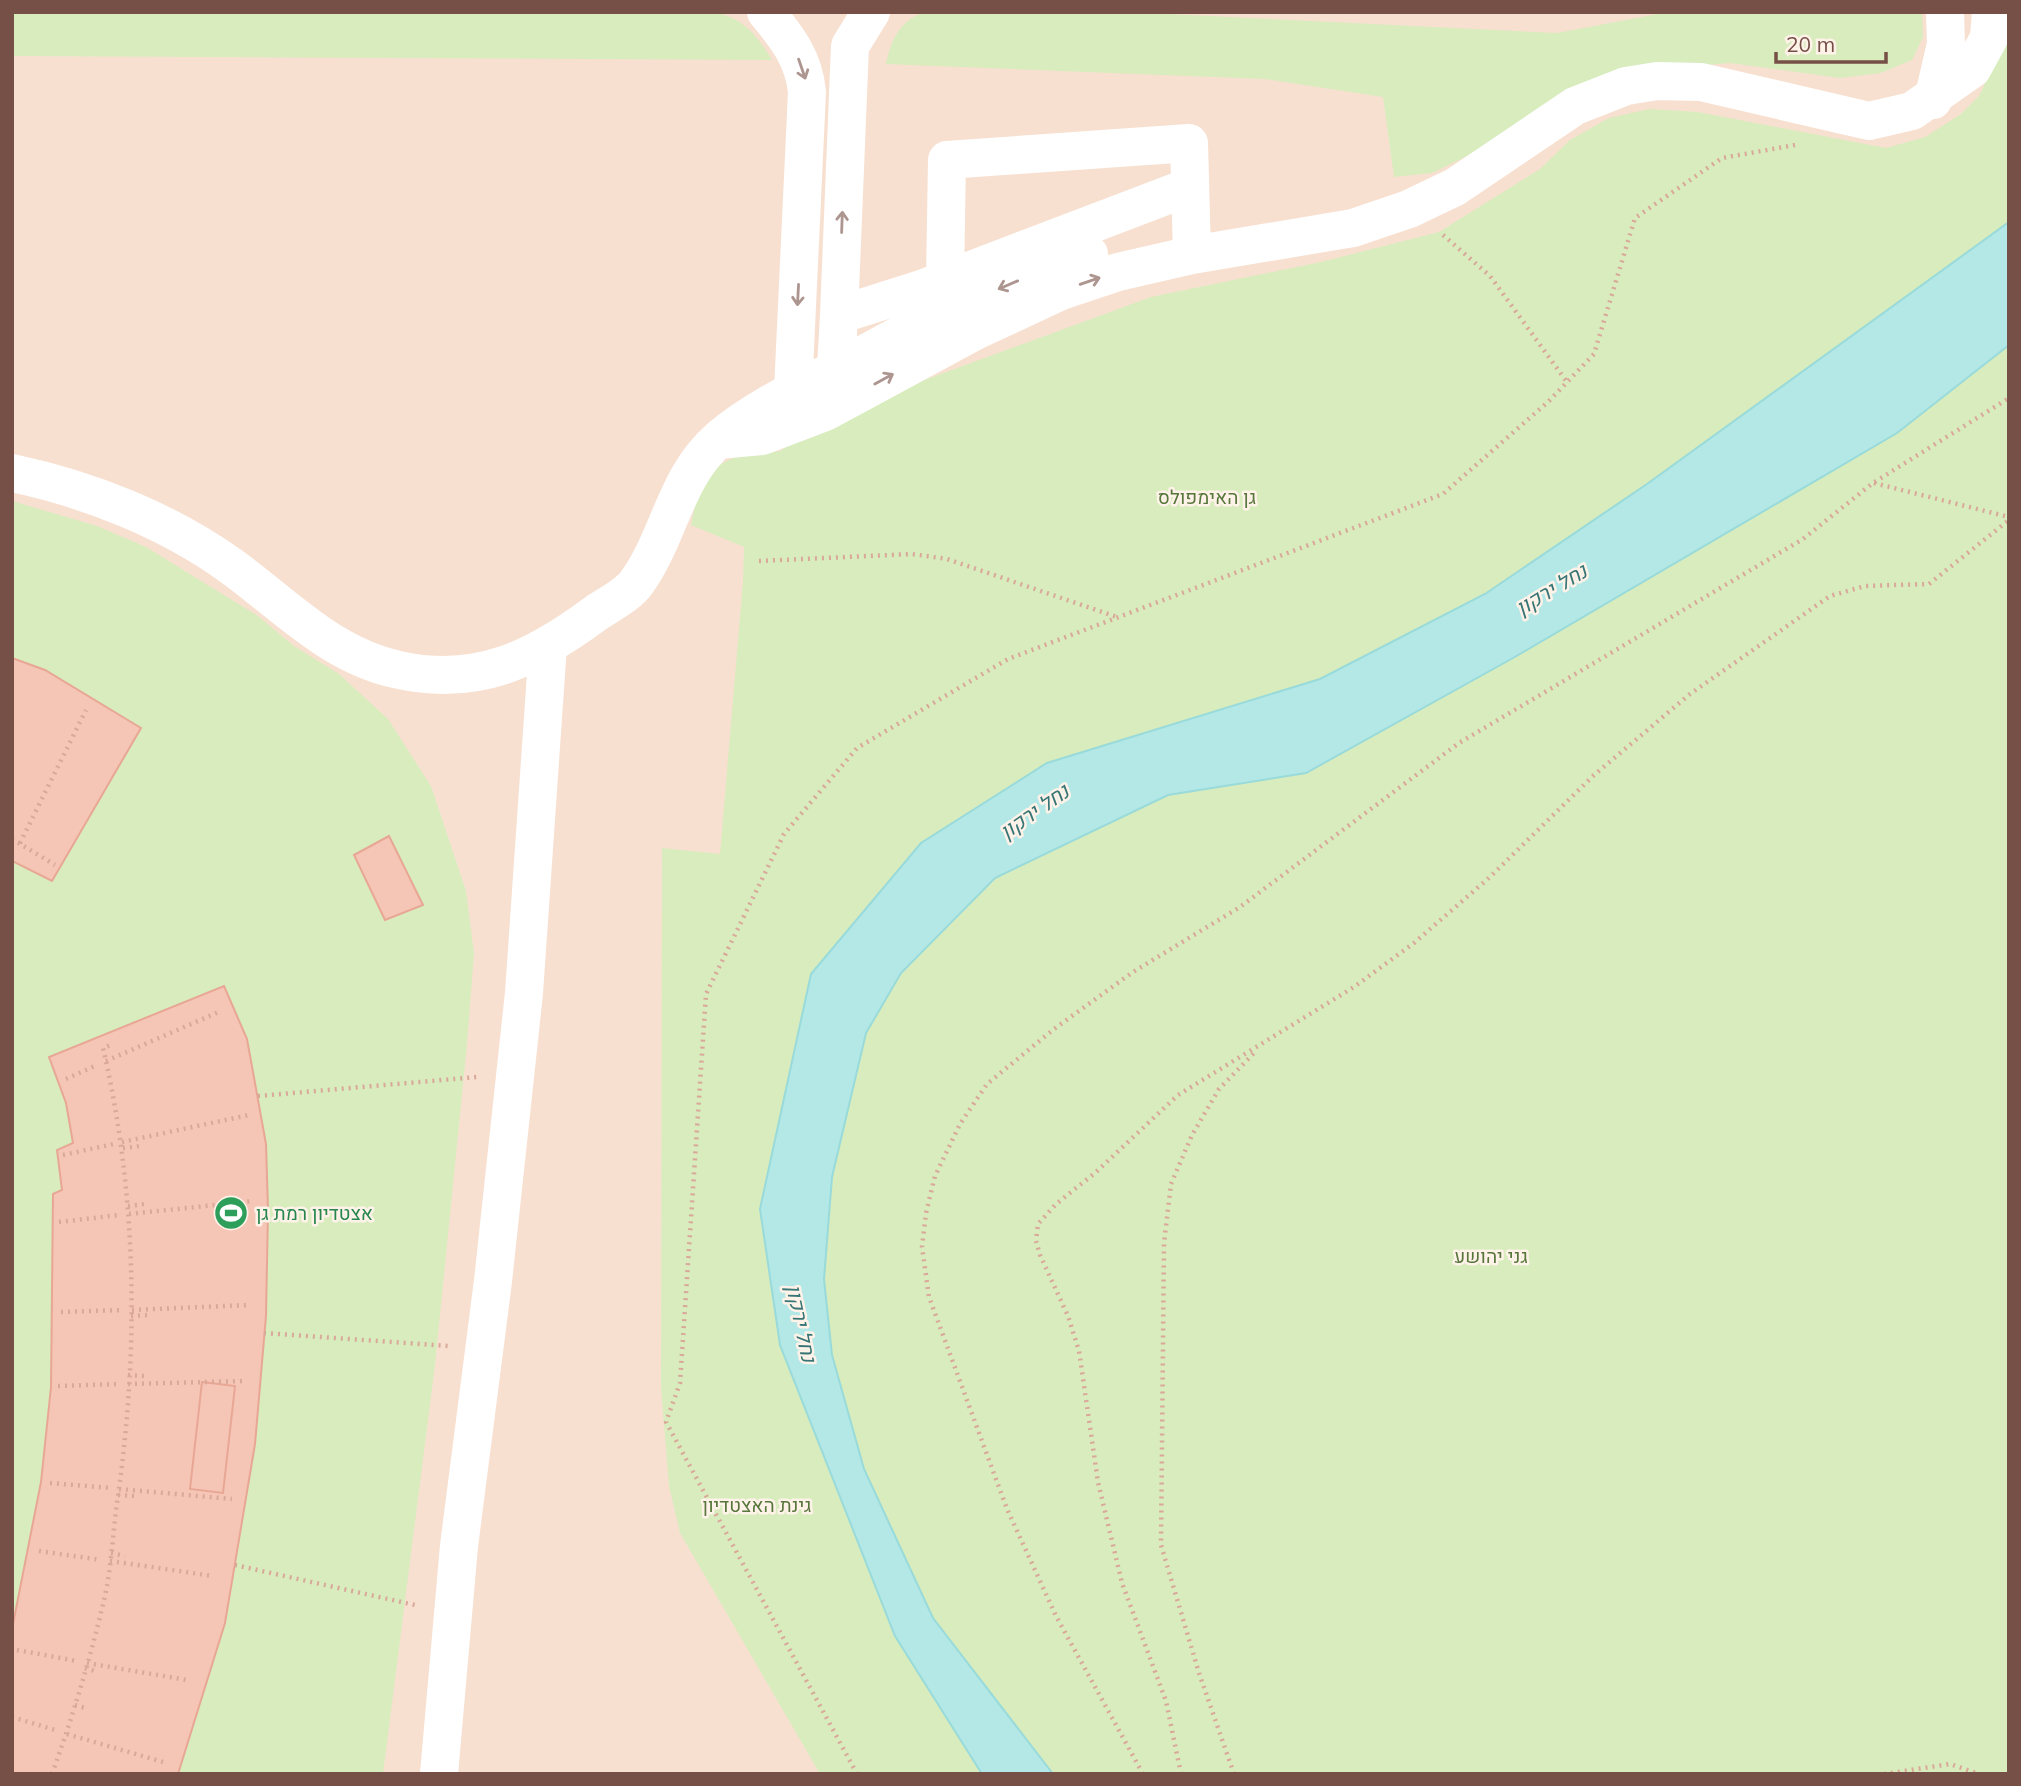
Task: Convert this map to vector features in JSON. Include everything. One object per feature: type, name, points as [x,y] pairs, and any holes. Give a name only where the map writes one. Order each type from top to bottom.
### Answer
[{"type":"lane","points":[[766,12],[787,36],[805,71],[807,92],[793,391]]},
{"type":"lane","points":[[825,412],[836,369],[850,46],[871,12]]},
{"type":"lane","points":[[1933,100],[1947,44],[1945,12]]},
{"type":"lane","points":[[718,440],[762,436],[825,412],[975,331],[1061,291],[1118,272],[1192,255],[1353,228],[1409,209],[1455,187],[1575,106],[1626,86],[1657,81],[1701,82],[1869,121],[1912,111],[1933,100],[1972,69],[1989,38],[1990,12]]},
{"type":"lane","points":[[945,280],[947,160],[1189,143],[1192,255]]},
{"type":"lane","points":[[839,315],[945,280],[1189,187]]},
{"type":"lane","points":[[12,473],[55,482],[171,530],[228,564],[315,634],[355,656],[397,670],[440,676],[482,673],[525,659],[635,585],[694,465],[718,440],[752,413],[969,301],[1078,257],[1137,246],[1192,255]]},
{"type":"lane","points":[[793,391],[825,412]]},
{"type":"lane","points":[[439,1774],[459,1546],[493,1281],[524,993],[548,645]]},
{"type":"path","points":[[857,1774],[666,1422],[680,1383],[706,994],[784,834],[857,748],[1008,659],[1443,494],[1567,382],[1594,354],[1635,218],[1722,158],[1804,142]]},
{"type":"path","points":[[1409,209],[1490,276],[1567,382]]},
{"type":"path","points":[[1143,1774],[1056,1616],[1007,1509],[929,1297],[922,1247],[926,1213],[935,1176],[960,1124],[986,1084],[1054,1029],[1133,972],[1240,907],[1459,743],[1803,539],[1873,483],[2009,398]]},
{"type":"path","points":[[1873,483],[2009,518]]},
{"type":"path","points":[[1181,1774],[1166,1701],[1122,1583],[1114,1553],[1098,1482],[1079,1351],[1068,1316],[1040,1255],[1038,1224],[1056,1204],[1095,1173],[1178,1095],[1354,987],[1414,943],[1490,877],[1593,776],[1690,694],[1830,596],[1865,586],[1928,584],[2009,518]]},
{"type":"path","points":[[759,561],[912,554],[947,559],[1118,617]]},
{"type":"path","points":[[20,843],[86,710]]},
{"type":"path","points":[[12,839],[55,865]]},
{"type":"path","points":[[106,1061],[221,1011]]},
{"type":"path","points":[[52,1774],[67,1734],[106,1594],[128,1384],[132,1313],[129,1214],[123,1145],[103,1048],[113,1044]]},
{"type":"path","points":[[1234,1774],[1199,1673],[1161,1545],[1164,1243],[1171,1184],[1192,1135],[1219,1089],[1262,1044]]},
{"type":"path","points":[[66,1079],[97,1065]]},
{"type":"path","points":[[258,1096],[481,1077]]},
{"type":"path","points":[[123,1145],[249,1115]]},
{"type":"path","points":[[62,1155],[114,1144]]},
{"type":"path","points":[[123,1145],[140,1146]]},
{"type":"path","points":[[129,1214],[253,1201]]},
{"type":"path","points":[[128,1206],[145,1204]]},
{"type":"path","points":[[59,1222],[119,1216]]},
{"type":"path","points":[[132,1313],[249,1305]]},
{"type":"path","points":[[61,1312],[123,1310]]},
{"type":"path","points":[[132,1313],[148,1315]]},
{"type":"path","points":[[264,1333],[453,1346]]},
{"type":"path","points":[[128,1376],[144,1376]]},
{"type":"path","points":[[128,1384],[245,1381]]},
{"type":"path","points":[[58,1386],[120,1384]]},
{"type":"path","points":[[50,1483],[111,1488]]},
{"type":"path","points":[[118,1492],[134,1496]]},
{"type":"path","points":[[118,1492],[232,1499]]},
{"type":"path","points":[[39,1551],[101,1560]]},
{"type":"path","points":[[111,1553],[125,1556]]},
{"type":"path","points":[[110,1561],[213,1576]]},
{"type":"path","points":[[235,1565],[425,1607]]},
{"type":"path","points":[[17,1650],[78,1661]]},
{"type":"path","points":[[86,1666],[95,1671]]},
{"type":"path","points":[[86,1666],[187,1680]]},
{"type":"path","points":[[75,1705],[85,1708]]},
{"type":"path","points":[[12,1717],[55,1730]]},
{"type":"path","points":[[67,1734],[163,1762]]},
{"type":"path","points":[[1884,1774],[1950,1764],[1979,1774]]},
{"type":"shaded area","points":[[12,12],[2009,12],[2009,1774],[12,1774]]},
{"type":"green space","points":[[12,12],[710,12],[731,17],[747,28],[772,60],[12,56]]},
{"type":"green space","points":[[926,12],[1128,12],[1557,33],[1668,12],[1922,12],[1923,37],[1912,60],[1881,73],[1840,78],[1730,63],[1645,70],[1432,173],[1394,177],[1383,97],[1265,79],[886,64],[891,47],[903,25]]},
{"type":"green space","name":"גן האימפולס","points":[[2009,34],[2009,222],[1647,484],[1485,594],[1320,679],[1047,763],[921,843],[760,1209],[895,1636],[982,1774],[820,1774],[680,1533],[669,1486],[661,1388],[662,848],[720,854],[744,547],[691,525],[698,490],[719,465],[737,456],[780,451],[837,412],[1151,297],[1321,262],[1439,232],[1540,169],[1570,140],[1609,118],[1649,109],[1698,112],[1886,148],[1925,137],[1961,114],[1979,96]]},
{"type":"green space","name":"גני יהושע","points":[[2009,345],[2009,1774],[1053,1774],[933,1618],[864,1469],[832,1355],[824,1279],[832,1177],[866,1032],[901,973],[995,878],[1168,795],[1306,773],[1513,658],[1897,433]]},
{"type":"green space","name":"אצטדיון רמת גן","points":[[12,501],[97,526],[146,547],[258,616],[294,646],[339,674],[388,719],[431,786],[466,891],[474,953],[467,1044],[435,1365],[383,1774],[12,1774]]},
{"type":"water","name":"נחל ירקון","points":[[2009,222],[2009,345],[1897,433],[1513,658],[1306,773],[1168,795],[995,878],[901,973],[866,1033],[832,1177],[824,1279],[832,1355],[864,1469],[933,1618],[1053,1774],[982,1774],[895,1636],[780,1345],[760,1209],[811,974],[921,843],[1047,763],[1320,679],[1485,594],[1647,484]]},
{"type":"building","points":[[12,658],[45,670],[141,728],[52,881],[12,861]]},
{"type":"building","points":[[389,836],[423,905],[385,920],[354,855]]},
{"type":"building","points":[[224,986],[247,1039],[266,1144],[268,1210],[266,1316],[255,1444],[225,1623],[178,1774],[12,1774],[12,1629],[41,1482],[51,1387],[53,1194],[62,1190],[57,1150],[73,1143],[66,1103],[49,1057]]},
{"type":"building","points":[[202,1382],[235,1386],[223,1493],[190,1489]]},
{"type":"place","name":"אצטדיון רמת גן","points":[[231,1213]]},
{"type":"park label","name":"גינת האצטדיון","points":[[757,1505]]}]
